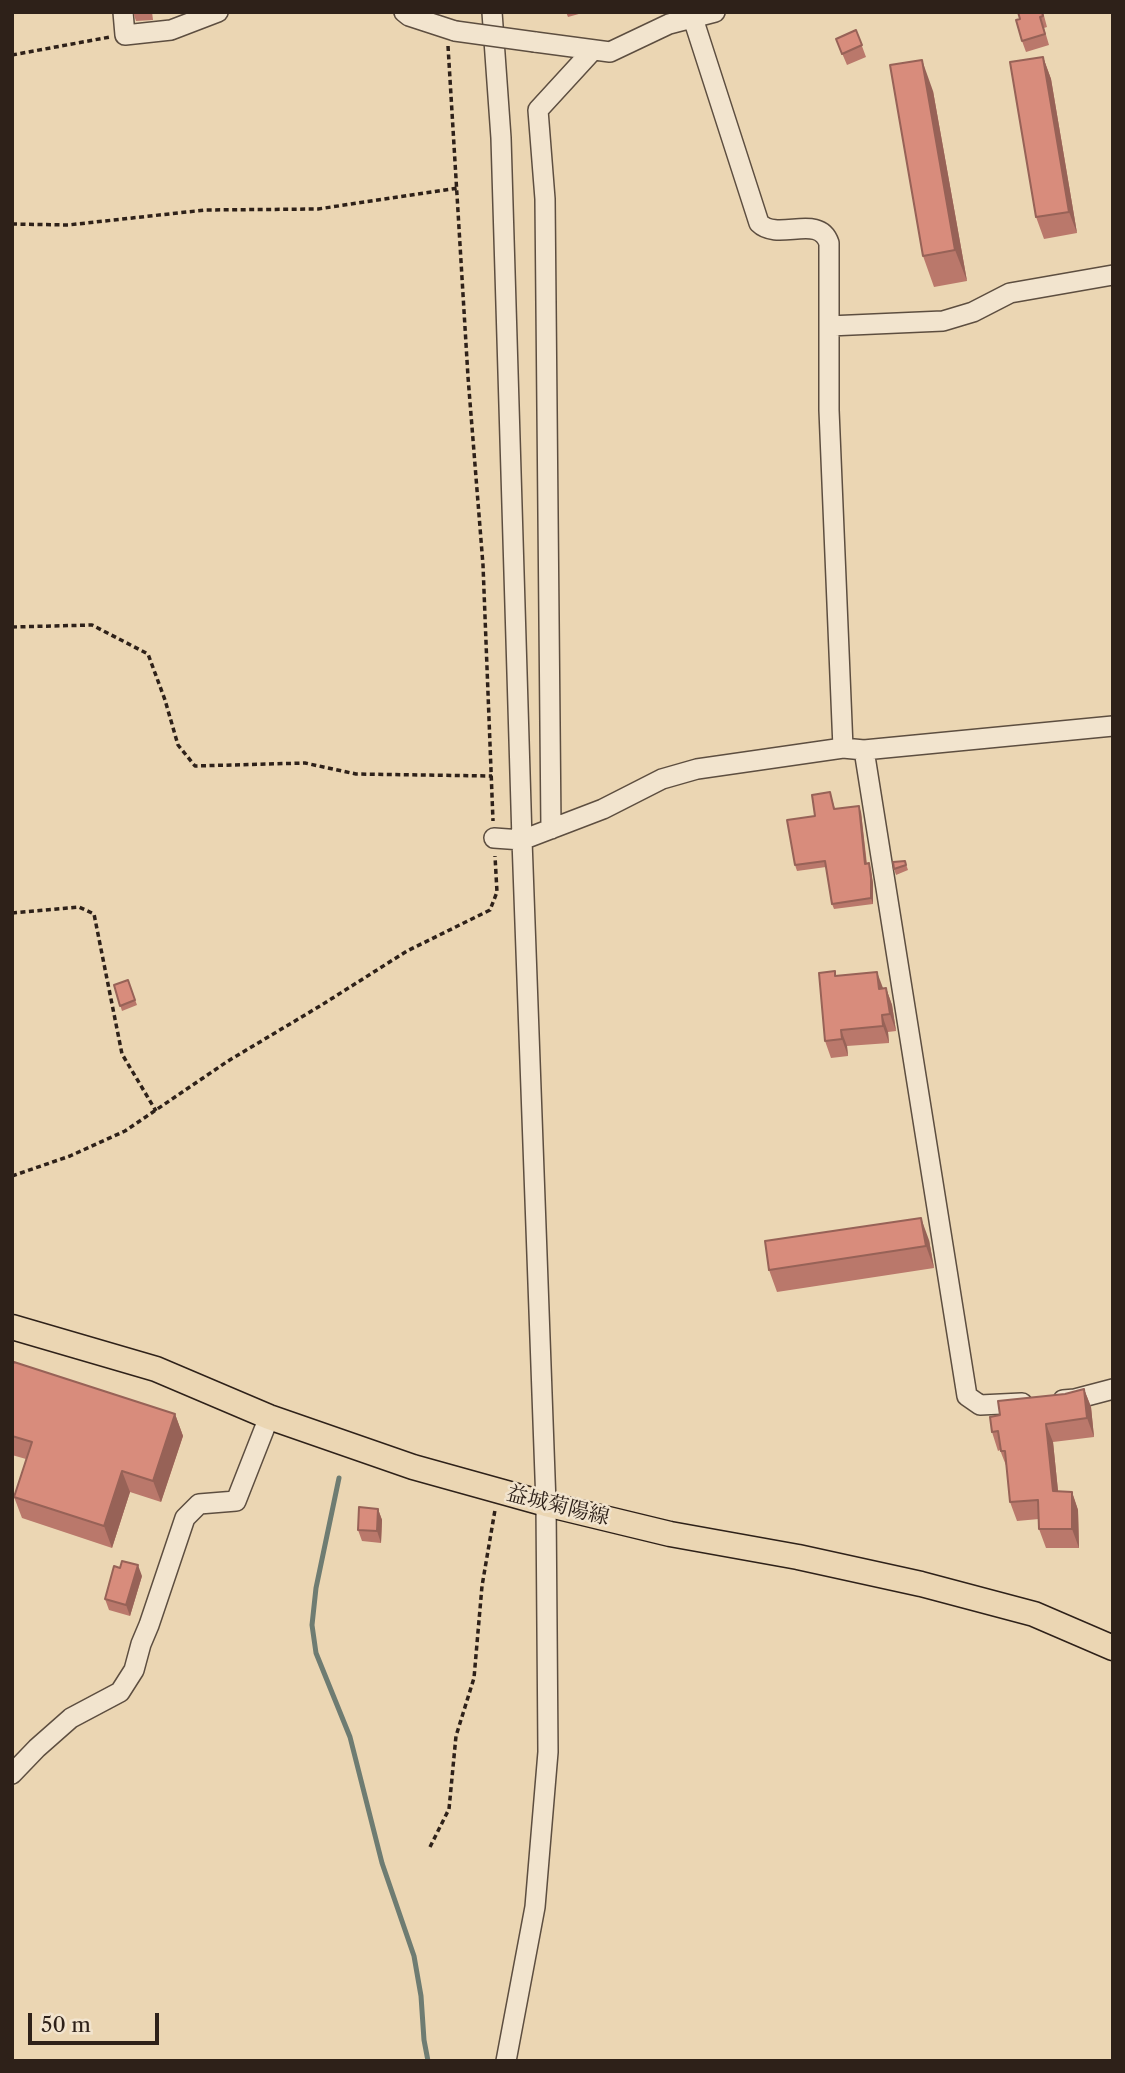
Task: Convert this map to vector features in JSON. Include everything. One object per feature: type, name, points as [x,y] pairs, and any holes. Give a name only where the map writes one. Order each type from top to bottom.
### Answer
[{"type":"main road","name":"益城菊陽線","points":[[12,1327],[156,1369],[270,1417],[413,1466],[546,1504],[670,1534],[798,1557],[921,1584],[1034,1614],[1113,1648]]},
{"type":"street","points":[[123,12],[125,35],[171,30],[218,12]]},
{"type":"street","points":[[404,12],[451,30],[610,52],[692,15],[715,12]]},
{"type":"street","points":[[492,12],[501,138],[522,840],[546,1504],[548,1752],[535,1907],[506,2061]]},
{"type":"street","points":[[692,15],[759,223],[769,229],[818,229],[828,238],[829,410],[843,748]]},
{"type":"street","points":[[551,829],[545,199],[538,110],[593,50]]},
{"type":"street","points":[[829,326],[943,321],[973,312],[1010,293],[1113,275]]},
{"type":"street","points":[[494,838],[522,840],[603,809],[662,779],[685,772],[843,748],[864,750],[1113,726]]},
{"type":"street","points":[[864,750],[967,1396],[980,1405],[1075,1399],[1113,1389]]},
{"type":"street","points":[[12,1774],[72,1718],[120,1692],[134,1670],[185,1518],[199,1504],[236,1501],[270,1417]]},
{"type":"path","points":[[12,1176],[71,1156],[125,1131],[228,1061],[407,951],[490,909],[497,892],[483,565],[468,377],[451,30]]},
{"type":"path","points":[[12,55],[125,35]]},
{"type":"path","points":[[12,224],[68,225],[205,210],[318,209],[458,188]]},
{"type":"path","points":[[12,628],[92,625],[148,654],[178,745],[195,766],[305,762],[356,774],[492,776]]},
{"type":"path","points":[[12,913],[79,907],[94,914],[121,1054],[156,1111]]},
{"type":"path","points":[[430,1847],[449,1810],[456,1736],[474,1678],[482,1586],[498,1490]]},
{"type":"building","points":[[1018,12],[1042,12],[1043,16],[1040,17],[1045,34],[1022,41],[1016,20],[1020,19]]},
{"type":"building","points":[[856,30],[862,45],[842,54],[836,39]]},
{"type":"building","points":[[1043,57],[1069,212],[1036,217],[1010,62]]},
{"type":"building","points":[[922,60],[955,250],[923,256],[890,65]]},
{"type":"building","points":[[830,792],[834,809],[859,806],[865,864],[869,863],[871,878],[871,898],[832,904],[825,861],[795,865],[787,820],[815,816],[812,795]]},
{"type":"building","points":[[905,861],[906,865],[894,869],[893,862]]},
{"type":"building","points":[[835,971],[835,976],[877,972],[879,989],[886,988],[890,1014],[882,1015],[883,1026],[841,1030],[842,1039],[825,1041],[819,973]]},
{"type":"building","points":[[128,980],[135,1000],[120,1006],[114,985]]},
{"type":"building","points":[[921,1218],[926,1246],[769,1270],[765,1241]]},
{"type":"building","points":[[14,1362],[175,1414],[153,1481],[122,1471],[104,1526],[14,1497],[32,1442],[12,1436]]},
{"type":"building","points":[[1084,1389],[1087,1418],[1046,1424],[1053,1491],[1072,1492],[1072,1529],[1039,1529],[1038,1500],[1010,1502],[1005,1451],[1001,1451],[998,1431],[992,1432],[990,1417],[1000,1415],[998,1401],[1065,1394]]},
{"type":"building","points":[[359,1507],[378,1509],[377,1531],[358,1530]]},
{"type":"building","points":[[122,1561],[138,1565],[126,1605],[105,1599],[114,1566],[120,1568]]},
{"type":"waterway","points":[[339,1478],[316,1588],[312,1625],[316,1653],[350,1737],[382,1863],[414,1956],[428,2061]]}]
